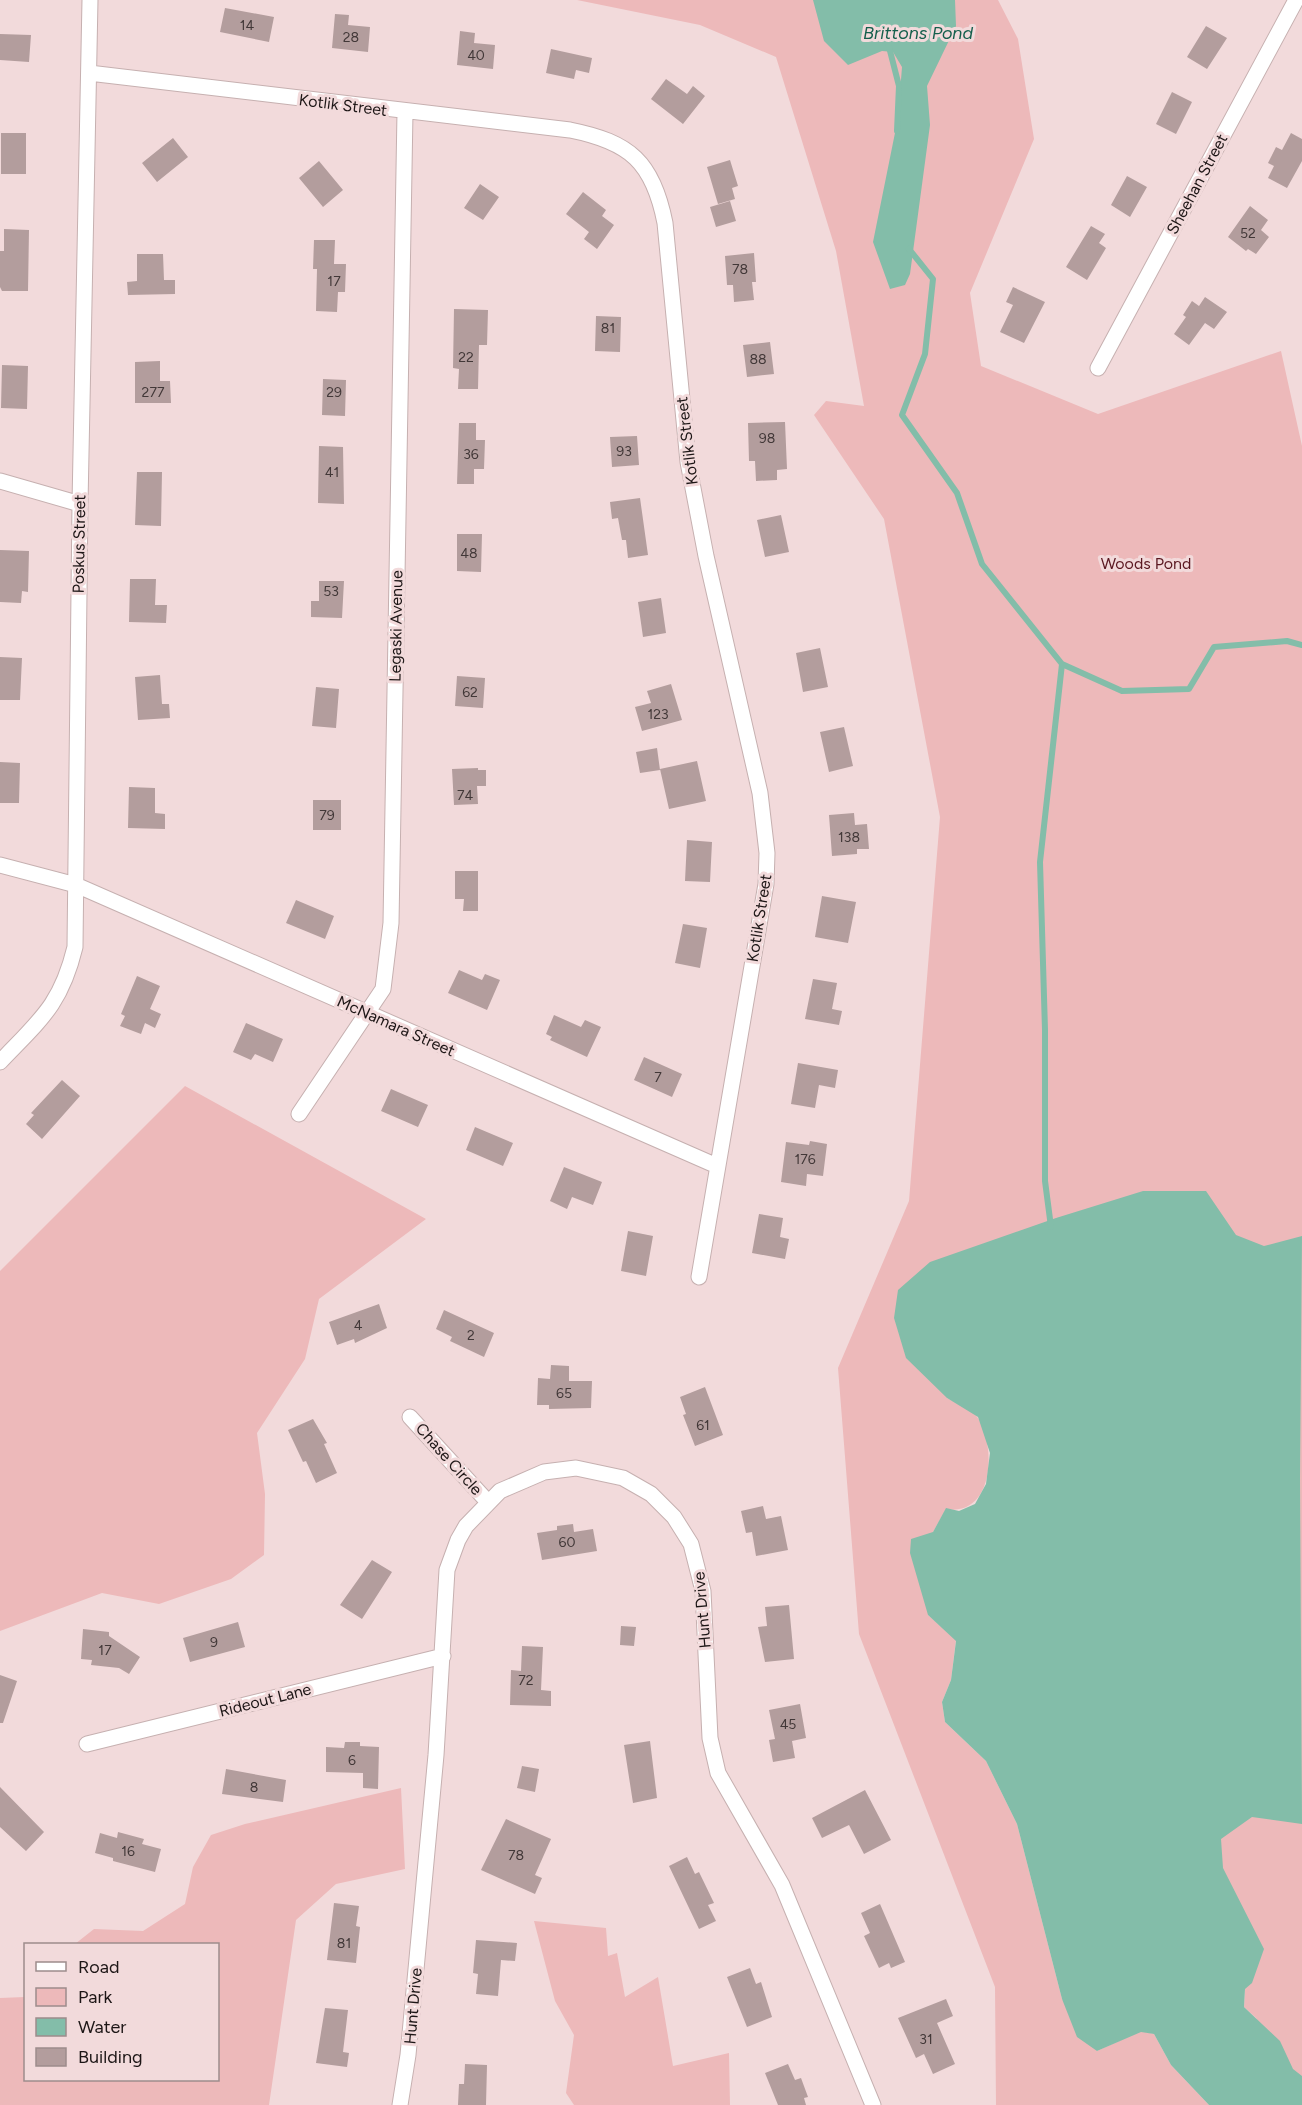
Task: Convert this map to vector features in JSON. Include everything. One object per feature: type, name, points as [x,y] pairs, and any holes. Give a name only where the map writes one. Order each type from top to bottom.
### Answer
[{"type":"street","name":"Poskus Street","points":[[0,1062],[54,1003],[65,984],[75,947],[80,504],[90,0]]},
{"type":"street","name":"Sheehan Street","points":[[1098,368],[1296,0]]},
{"type":"street","name":"Kotlik Street","points":[[88,73],[570,130],[614,141],[647,169],[661,203],[688,462],[706,556],[760,793],[767,853],[766,884],[699,1277]]},
{"type":"street","name":"Legaski Avenue","points":[[300,1114],[383,989],[391,924],[405,112]]},
{"type":"street","points":[[0,481],[80,504]]},
{"type":"street","name":"McNamara Street","points":[[0,865],[76,885],[717,1166]]},
{"type":"street","name":"Chase Circle","points":[[410,1418],[487,1501]]},
{"type":"street","name":"Hunt Drive","points":[[400,2105],[409,2043],[443,1656],[447,1570],[458,1540],[487,1501],[528,1476],[559,1469],[592,1470],[623,1478],[638,1485],[664,1504],[684,1530],[701,1575],[710,1738],[717,1773],[782,1885],[873,2105]]},
{"type":"street","name":"Rideout Lane","points":[[87,1744],[443,1656]]},
{"type":"green space","name":"Woods Pond","points":[[577,0],[998,0],[1018,39],[1034,139],[970,293],[981,366],[1098,414],[1281,351],[1302,446],[1302,2105],[1256,2018],[1244,2007],[1245,1990],[958,1253],[947,1398],[968,1409],[978,1418],[988,1446],[989,1462],[982,1492],[974,1502],[962,1509],[946,1509],[933,1532],[928,1615],[956,1640],[951,1680],[942,1702],[945,1722],[986,1761],[1017,1824],[1062,1999],[1097,2051],[1141,2031],[1154,2034],[1171,2065],[1209,2105],[996,2105],[995,1987],[859,1634],[838,1368],[909,1201],[940,817],[884,519],[814,415],[826,401],[864,406],[836,251],[776,57],[700,25]]},
{"type":"green space","points":[[185,1086],[426,1219],[319,1299],[305,1359],[257,1433],[265,1494],[264,1555],[231,1579],[159,1604],[102,1593],[0,1631],[0,1271]]},
{"type":"green space","points":[[401,1788],[405,1869],[336,1884],[296,1920],[269,2105],[0,2105],[0,1998],[24,1997],[24,2081],[219,2081],[219,1943],[76,1943],[94,1929],[143,1931],[185,1904],[193,1867],[211,1835],[245,1824]]},
{"type":"green space","points":[[534,1921],[606,1928],[608,1956],[617,1953],[625,1997],[658,1977],[673,2066],[729,2053],[730,2105],[574,2105],[566,2093],[574,2035],[555,2001]]},
{"type":"water","name":"Brittons Pond","points":[[813,0],[955,0],[956,26],[927,86],[930,125],[910,274],[905,285],[890,289],[873,242],[898,118],[902,67],[893,52],[882,51],[848,65],[824,41]]},
{"type":"water","points":[[1143,1191],[1206,1191],[1236,1235],[1264,1246],[1302,1236],[1300,1478],[1302,1824],[1252,1817],[1221,1839],[1223,1868],[1264,1949],[1252,1983],[1245,1989],[1244,2007],[1280,2041],[1293,2069],[1302,2076],[1302,2105],[1209,2105],[1171,2065],[1154,2034],[1141,2032],[1097,2051],[1077,2037],[1062,1999],[1017,1824],[986,1761],[945,1722],[942,1702],[951,1680],[956,1641],[928,1615],[910,1553],[911,1539],[933,1532],[946,1508],[959,1511],[975,1504],[986,1484],[990,1453],[978,1417],[947,1398],[906,1358],[894,1318],[898,1290],[930,1262],[1056,1218]]},
{"type":"building","points":[[225,8],[274,17],[269,42],[220,32]]},
{"type":"building","points":[[335,14],[349,15],[348,25],[370,27],[368,52],[332,48]]},
{"type":"building","points":[[1206,26],[1227,38],[1207,69],[1187,57]]},
{"type":"building","points":[[460,31],[475,33],[474,43],[495,45],[493,69],[457,65]]},
{"type":"building","points":[[0,34],[31,35],[29,62],[0,60]]},
{"type":"building","points":[[551,49],[592,58],[589,73],[576,70],[574,79],[546,73]]},
{"type":"building","points":[[666,79],[687,94],[693,86],[705,96],[683,124],[651,99]]},
{"type":"building","points":[[1172,92],[1192,102],[1176,134],[1156,124]]},
{"type":"building","points":[[1,133],[26,133],[26,174],[1,174]]},
{"type":"building","points":[[1291,133],[1302,139],[1302,161],[1287,188],[1268,178],[1274,166],[1268,163],[1276,147],[1282,150]]},
{"type":"building","points":[[173,138],[188,157],[157,182],[142,163]]},
{"type":"building","points":[[730,160],[738,186],[732,188],[735,199],[718,204],[707,167]]},
{"type":"building","points":[[319,161],[343,190],[323,207],[299,178]]},
{"type":"building","points":[[1127,176],[1147,187],[1130,217],[1111,205]]},
{"type":"building","points":[[480,184],[499,197],[483,220],[464,208]]},
{"type":"building","points":[[583,192],[606,210],[602,216],[614,225],[597,249],[584,239],[589,232],[566,214]]},
{"type":"building","points":[[730,201],[736,221],[716,227],[710,207]]},
{"type":"building","points":[[1250,206],[1268,220],[1261,230],[1269,237],[1256,254],[1248,249],[1246,251],[1228,237]]},
{"type":"building","points":[[1091,226],[1105,234],[1099,243],[1106,248],[1087,280],[1066,267]]},
{"type":"building","points":[[4,229],[29,230],[28,291],[2,291],[0,287],[0,251],[4,251]]},
{"type":"building","points":[[314,240],[335,240],[334,264],[346,264],[345,292],[338,292],[337,312],[316,311],[317,269],[313,269]]},
{"type":"building","points":[[754,253],[756,282],[752,282],[754,300],[734,302],[733,285],[727,285],[725,256]]},
{"type":"building","points":[[137,254],[163,254],[164,280],[175,280],[175,294],[128,295],[127,282],[137,281]]},
{"type":"building","points":[[1013,287],[1045,302],[1024,343],[1000,332],[1013,305],[1006,302]]},
{"type":"building","points":[[1205,297],[1227,312],[1214,329],[1205,323],[1189,345],[1174,334],[1186,317],[1183,315],[1192,301],[1199,306]]},
{"type":"building","points":[[454,309],[488,310],[487,345],[479,345],[478,389],[458,389],[459,369],[453,368]]},
{"type":"building","points":[[596,316],[621,317],[620,352],[595,351]]},
{"type":"building","points":[[770,342],[774,374],[747,377],[743,345]]},
{"type":"building","points":[[160,361],[160,381],[170,381],[171,403],[135,403],[135,362]]},
{"type":"building","points":[[2,365],[28,366],[27,409],[1,408]]},
{"type":"building","points":[[323,379],[346,380],[345,416],[322,415]]},
{"type":"building","points":[[785,422],[787,469],[777,470],[777,480],[756,481],[755,461],[749,461],[748,423]]},
{"type":"building","points":[[459,423],[476,423],[476,440],[485,440],[484,469],[474,469],[474,484],[457,484]]},
{"type":"building","points":[[637,436],[639,465],[612,467],[610,437]]},
{"type":"building","points":[[319,446],[343,447],[344,504],[318,503]]},
{"type":"building","points":[[137,472],[162,472],[161,526],[135,525]]},
{"type":"building","points":[[640,498],[648,555],[628,558],[626,540],[622,540],[618,518],[612,519],[610,502]]},
{"type":"building","points":[[781,515],[789,552],[765,557],[757,520]]},
{"type":"building","points":[[457,534],[482,534],[481,572],[457,571]]},
{"type":"building","points":[[0,550],[29,551],[28,592],[22,591],[21,603],[0,602]]},
{"type":"building","points":[[130,579],[156,579],[155,605],[167,605],[166,623],[129,622]]},
{"type":"building","points":[[319,581],[344,581],[342,618],[311,617],[311,601],[319,601]]},
{"type":"building","points":[[661,598],[666,633],[643,637],[638,602]]},
{"type":"building","points":[[820,648],[828,687],[803,692],[796,653]]},
{"type":"building","points":[[0,657],[22,658],[20,700],[0,700]]},
{"type":"building","points":[[160,675],[162,704],[169,704],[170,718],[138,720],[135,677]]},
{"type":"building","points":[[457,676],[485,678],[483,708],[455,706]]},
{"type":"building","points":[[671,684],[682,720],[642,731],[635,707],[651,703],[647,691]]},
{"type":"building","points":[[316,687],[339,689],[336,728],[312,726]]},
{"type":"building","points":[[844,727],[853,766],[829,772],[820,732]]},
{"type":"building","points":[[657,748],[660,770],[640,773],[636,752]]},
{"type":"building","points":[[697,761],[706,801],[669,809],[660,769]]},
{"type":"building","points":[[0,762],[20,763],[19,803],[0,803]]},
{"type":"building","points":[[478,768],[478,770],[486,770],[486,786],[477,786],[478,804],[454,805],[452,769]]},
{"type":"building","points":[[129,787],[155,788],[155,813],[165,814],[165,829],[128,828]]},
{"type":"building","points":[[313,800],[341,800],[341,830],[313,830]]},
{"type":"building","points":[[854,813],[855,825],[867,824],[869,849],[857,849],[857,854],[832,856],[829,815]]},
{"type":"building","points":[[687,840],[712,842],[710,882],[685,881]]},
{"type":"building","points":[[455,871],[478,871],[478,911],[463,911],[464,899],[455,899]]},
{"type":"building","points":[[822,896],[856,902],[848,943],[815,937]]},
{"type":"building","points":[[296,900],[334,916],[325,939],[286,923]]},
{"type":"building","points":[[683,924],[707,928],[700,968],[675,963]]},
{"type":"building","points":[[459,970],[482,980],[485,974],[500,980],[487,1010],[448,993]]},
{"type":"building","points":[[137,976],[160,986],[150,1009],[161,1014],[155,1028],[145,1023],[141,1034],[120,1026],[125,1016],[121,1014]]},
{"type":"building","points":[[813,979],[837,983],[832,1009],[842,1011],[839,1025],[805,1019]]},
{"type":"building","points":[[554,1015],[581,1027],[585,1020],[601,1027],[587,1057],[550,1040],[552,1037],[546,1034]]},
{"type":"building","points":[[246,1023],[283,1039],[273,1062],[255,1054],[251,1060],[233,1052]]},
{"type":"building","points":[[644,1057],[682,1074],[672,1097],[634,1080]]},
{"type":"building","points":[[798,1063],[838,1070],[835,1088],[819,1085],[815,1108],[791,1104]]},
{"type":"building","points":[[62,1080],[80,1096],[42,1139],[26,1124],[34,1115],[31,1113]]},
{"type":"building","points":[[391,1089],[428,1105],[418,1127],[381,1111]]},
{"type":"building","points":[[475,1127],[513,1143],[503,1166],[466,1150]]},
{"type":"building","points":[[810,1141],[827,1144],[823,1176],[807,1174],[806,1186],[781,1182],[786,1142],[809,1145]]},
{"type":"building","points":[[564,1167],[602,1182],[593,1205],[572,1197],[567,1209],[550,1201]]},
{"type":"building","points":[[759,1214],[783,1218],[780,1237],[789,1239],[785,1259],[752,1253]]},
{"type":"building","points":[[628,1231],[653,1236],[646,1276],[621,1271]]},
{"type":"building","points":[[379,1304],[387,1328],[355,1343],[354,1339],[337,1345],[329,1322]]},
{"type":"building","points":[[444,1310],[494,1333],[484,1357],[450,1341],[452,1337],[436,1329]]},
{"type":"building","points":[[551,1365],[569,1366],[569,1381],[592,1381],[591,1408],[549,1409],[549,1405],[537,1405],[538,1378],[550,1379]]},
{"type":"building","points":[[705,1387],[723,1435],[695,1446],[683,1415],[686,1414],[680,1397]]},
{"type":"building","points":[[313,1419],[327,1443],[324,1444],[337,1473],[316,1483],[288,1430]]},
{"type":"building","points":[[763,1506],[766,1519],[781,1516],[788,1550],[756,1556],[752,1532],[746,1533],[741,1511]]},
{"type":"building","points":[[573,1524],[574,1532],[593,1529],[597,1551],[542,1560],[537,1533],[557,1530],[557,1526]]},
{"type":"building","points":[[372,1560],[392,1572],[362,1619],[340,1605]]},
{"type":"building","points":[[789,1605],[794,1659],[765,1662],[758,1627],[767,1626],[765,1607]]},
{"type":"building","points":[[238,1622],[245,1647],[190,1662],[183,1638]]},
{"type":"building","points":[[621,1626],[636,1627],[634,1646],[620,1645]]},
{"type":"building","points":[[83,1629],[109,1632],[109,1636],[140,1657],[129,1674],[119,1668],[91,1665],[92,1660],[81,1659]]},
{"type":"building","points":[[522,1646],[543,1647],[541,1690],[551,1691],[551,1706],[510,1705],[511,1670],[521,1671]]},
{"type":"building","points":[[0,1675],[17,1681],[3,1723],[0,1723]]},
{"type":"building","points":[[800,1704],[806,1738],[792,1741],[795,1758],[773,1762],[769,1740],[775,1739],[769,1710]]},
{"type":"building","points":[[650,1741],[657,1798],[633,1803],[624,1745]]},
{"type":"building","points":[[345,1742],[360,1742],[360,1746],[379,1747],[378,1789],[363,1788],[363,1773],[326,1772],[326,1747],[344,1748]]},
{"type":"building","points":[[522,1766],[539,1769],[535,1792],[517,1788]]},
{"type":"building","points":[[226,1769],[286,1780],[283,1802],[222,1794]]},
{"type":"building","points":[[0,1787],[44,1832],[26,1851],[0,1827]]},
{"type":"building","points":[[865,1790],[891,1840],[864,1854],[849,1825],[822,1838],[812,1818]]},
{"type":"building","points":[[506,1819],[551,1839],[535,1875],[542,1878],[535,1894],[481,1870]]},
{"type":"building","points":[[118,1832],[144,1839],[142,1844],[161,1849],[155,1872],[113,1861],[113,1858],[95,1853],[100,1833],[117,1838]]},
{"type":"building","points":[[687,1857],[695,1874],[699,1872],[714,1903],[708,1905],[716,1921],[699,1929],[669,1866]]},
{"type":"building","points":[[334,1903],[359,1906],[356,1926],[360,1927],[356,1963],[327,1960]]},
{"type":"building","points":[[880,1904],[905,1962],[891,1968],[889,1963],[879,1968],[864,1936],[870,1933],[861,1913]]},
{"type":"building","points":[[476,1940],[517,1943],[515,1961],[501,1960],[498,1996],[476,1994],[478,1974],[473,1973]]},
{"type":"building","points":[[750,1968],[756,1984],[761,1982],[772,2017],[747,2027],[727,1977]]},
{"type":"building","points":[[946,1999],[953,2016],[937,2023],[955,2064],[933,2074],[924,2054],[916,2058],[898,2018]]},
{"type":"building","points":[[325,2008],[348,2010],[343,2052],[349,2053],[347,2067],[316,2063]]},
{"type":"building","points":[[465,2064],[487,2065],[486,2105],[458,2105],[459,2084],[464,2084]]},
{"type":"building","points":[[788,2064],[795,2080],[801,2078],[808,2097],[804,2098],[806,2105],[778,2105],[765,2073]]},
{"type":"waterway","points":[[888,43],[899,86],[897,131]]},
{"type":"waterway","points":[[909,249],[933,279],[925,354],[902,415],[957,493],[982,564],[1062,664],[1040,862],[1045,1030],[1045,1181],[1051,1227]]},
{"type":"waterway","points":[[1062,664],[1122,691],[1189,689],[1214,647],[1287,641],[1302,645]]}]
